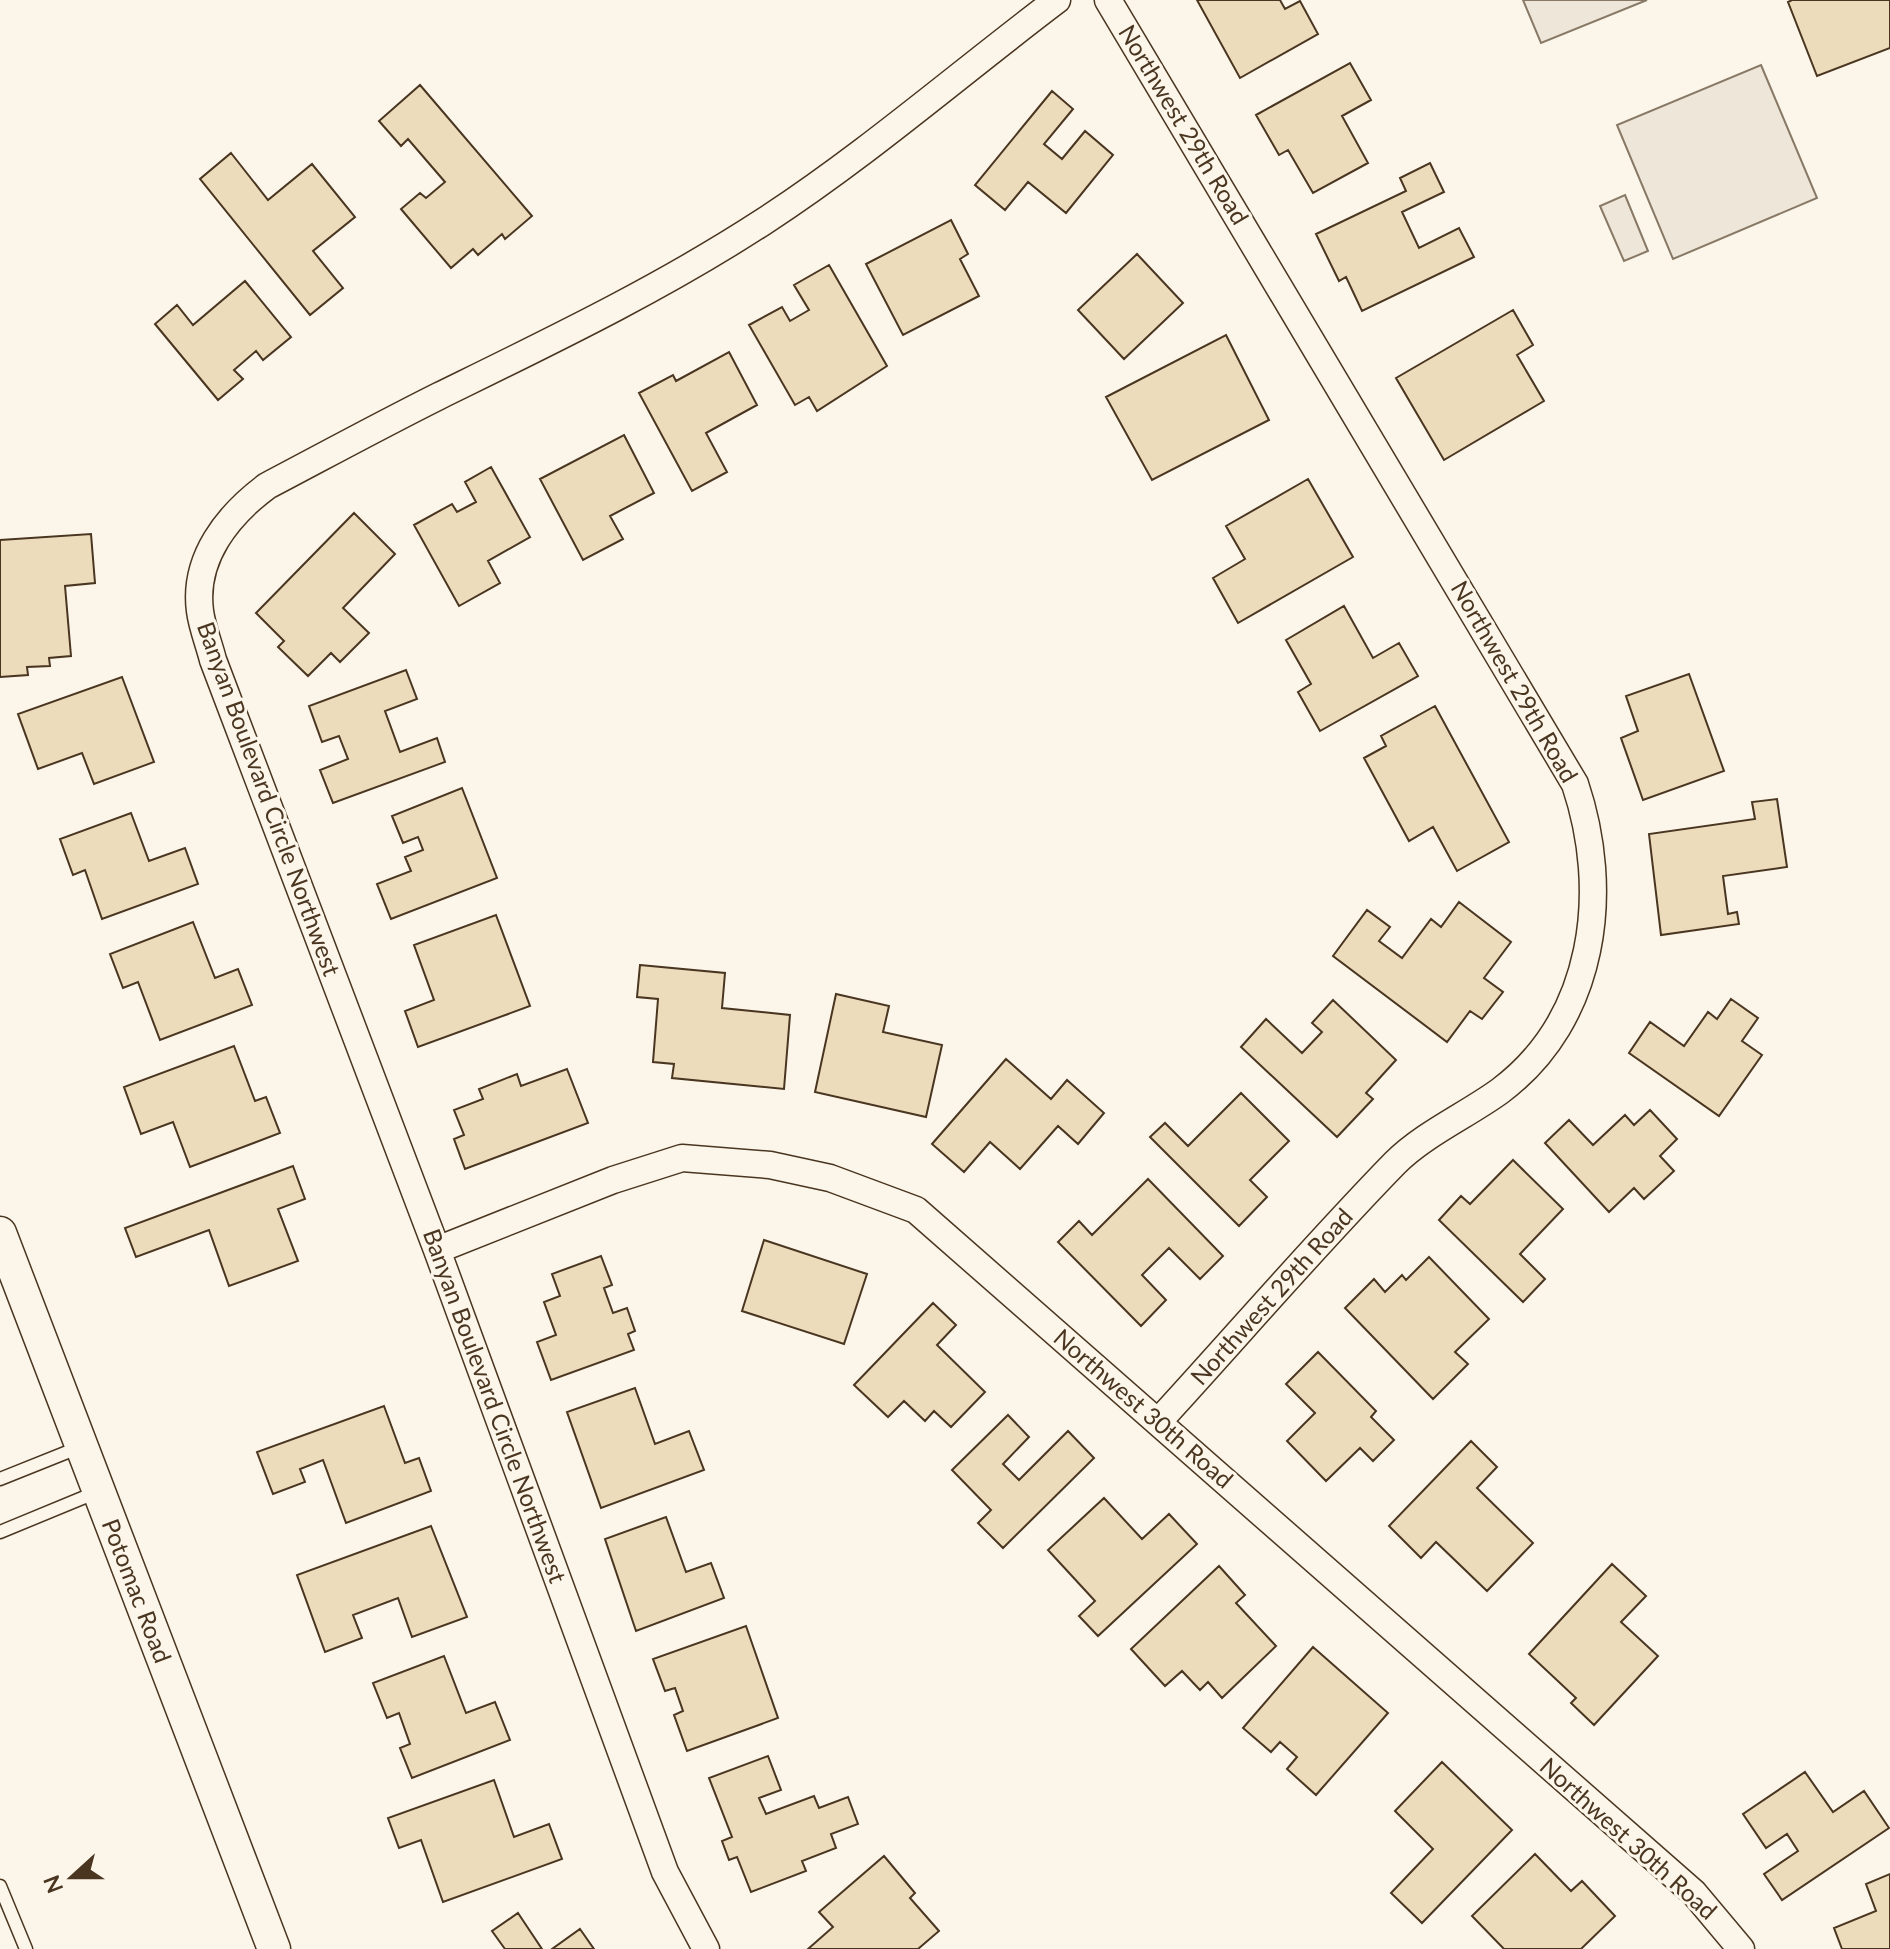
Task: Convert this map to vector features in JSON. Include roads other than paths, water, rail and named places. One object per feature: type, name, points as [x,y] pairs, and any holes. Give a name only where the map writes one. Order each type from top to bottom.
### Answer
[{"type":"street","name":"Banyan Boulevard Circle Northwest","points":[[706,1949],[665,1872],[437,1250],[213,660],[200,611],[201,581],[212,547],[238,510],[267,486],[598,318],[762,222],[866,151],[1057,0]]},
{"type":"street","name":"Northwest 29th Road","points":[[1108,0],[1575,784],[1586,815],[1595,878],[1592,931],[1582,973],[1570,1003],[1537,1057],[1502,1090],[1398,1160],[1158,1422]]},
{"type":"street","name":"Northwest 30th Road","points":[[437,1250],[613,1180],[682,1158],[770,1165],[830,1178],[916,1210],[1694,1893],[1741,1949]]},
{"type":"street","name":"Potomac Road","points":[[0,1233],[274,1949]]},
{"type":"lane","points":[[0,1479],[80,1447]]},
{"type":"lane","points":[[0,1532],[98,1492]]},
{"type":"lane","points":[[0,1886],[26,1949]]}]
